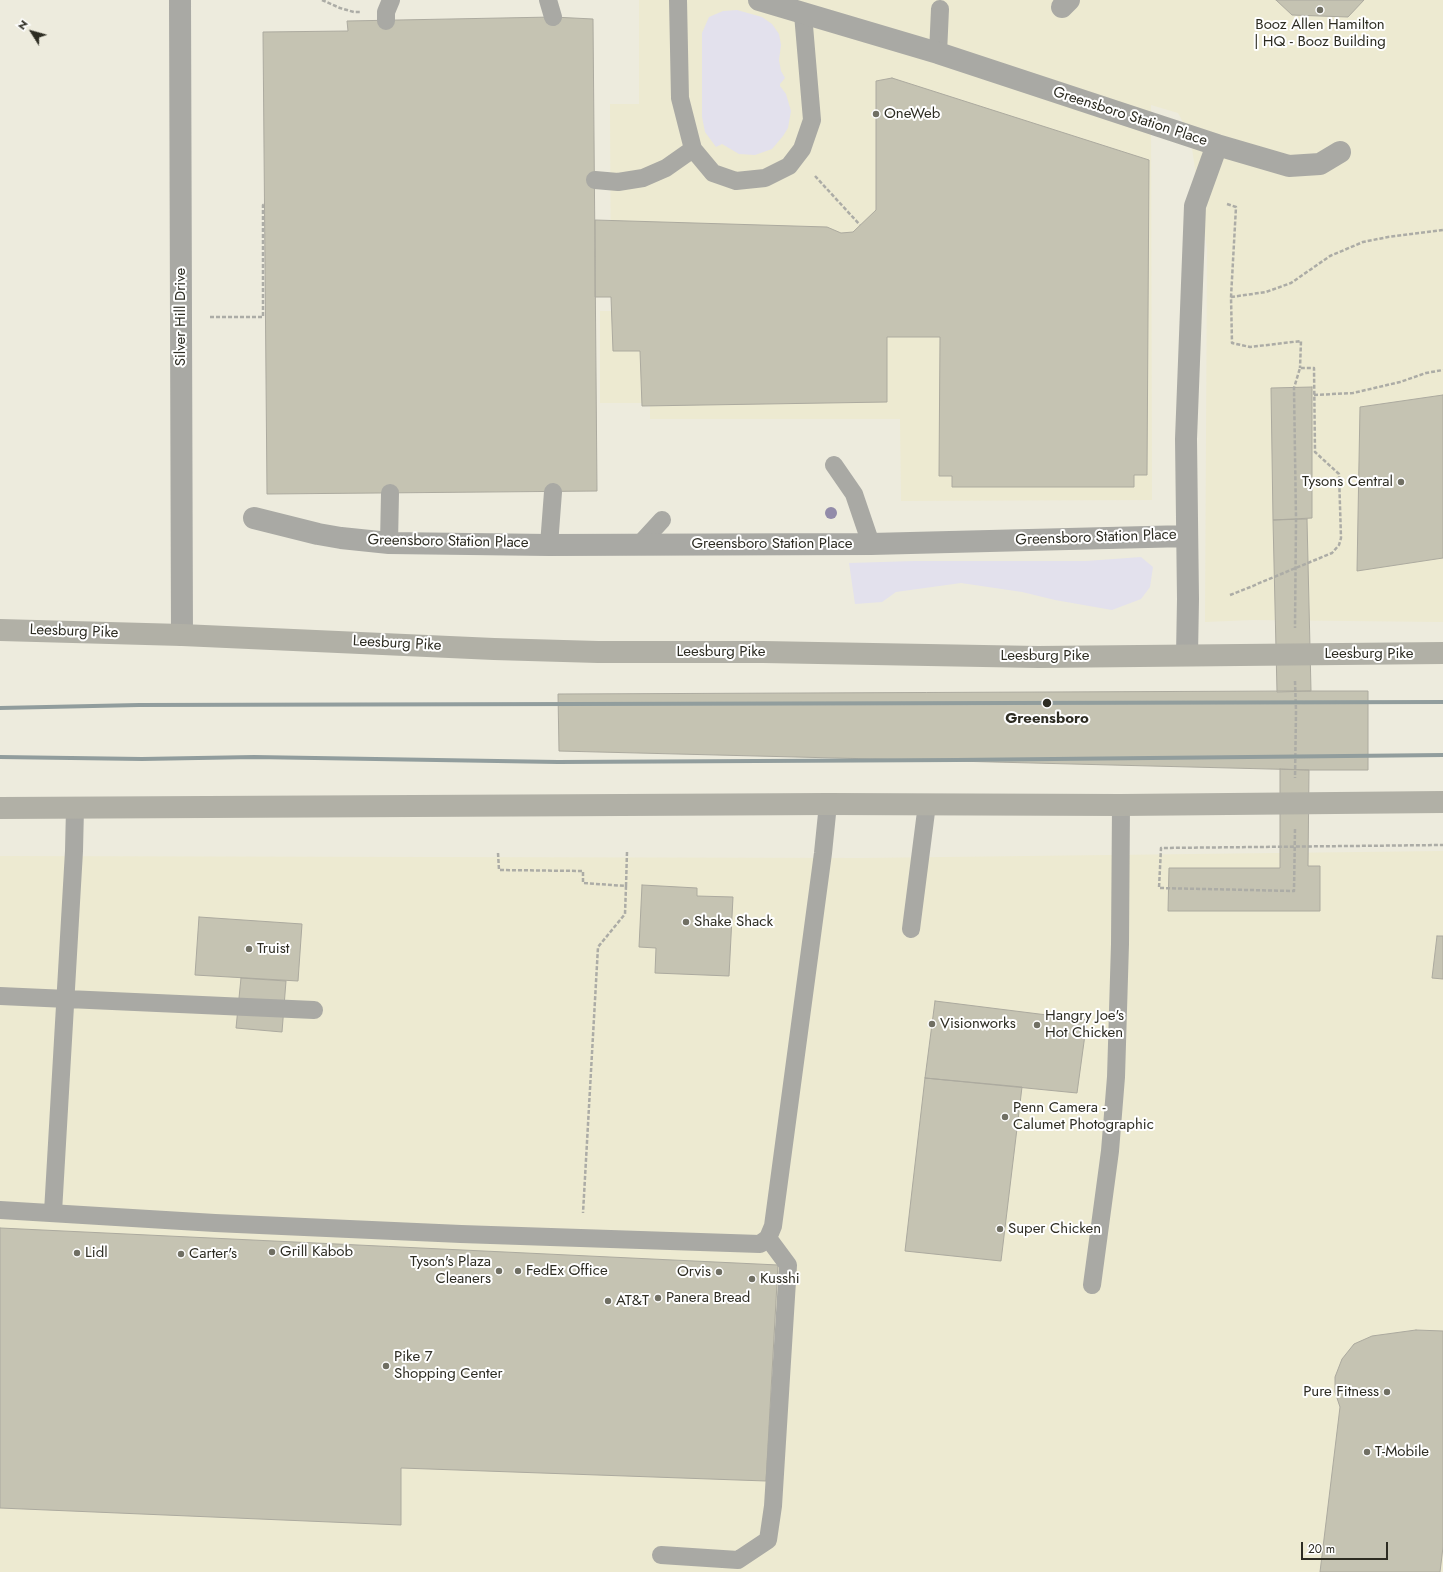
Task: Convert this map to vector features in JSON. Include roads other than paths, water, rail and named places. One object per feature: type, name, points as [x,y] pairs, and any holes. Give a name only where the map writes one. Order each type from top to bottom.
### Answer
[{"type":"highway","name":"Leesburg Pike","points":[[0,630],[182,635],[598,652],[756,652],[1038,657],[1443,653]]},
{"type":"highway","points":[[0,808],[828,804],[1121,805],[1443,802]]},
{"type":"street","name":"Silver Hill Drive","points":[[180,0],[182,635]]},
{"type":"street","name":"Greensboro Station Place","points":[[254,518],[318,534],[389,543],[549,545],[871,544],[1187,536],[1186,439],[1195,206],[1216,145],[938,53],[759,0]]},
{"type":"street","points":[[1216,145],[1290,166],[1320,164],[1340,152]]},
{"type":"street","points":[[1187,536],[1187,655]]},
{"type":"lane","points":[[678,0],[680,98],[693,149],[713,172],[736,181],[765,178],[789,166],[802,149],[812,120],[803,14]]},
{"type":"lane","points":[[938,53],[940,9]]},
{"type":"lane","points":[[595,180],[618,182],[643,178],[666,168],[693,149]]},
{"type":"lane","points":[[834,465],[854,494],[871,544]]},
{"type":"lane","points":[[549,545],[553,492]]},
{"type":"lane","points":[[389,543],[390,493]]},
{"type":"lane","points":[[640,544],[662,520]]},
{"type":"lane","points":[[0,1210],[461,1234],[760,1244],[768,1238],[774,1226],[823,853],[828,804]]},
{"type":"lane","points":[[911,929],[927,804]]},
{"type":"lane","points":[[1092,1285],[1110,1151],[1116,1077],[1120,944],[1121,805]]},
{"type":"lane","points":[[53,1212],[66,999],[75,808]]},
{"type":"lane","points":[[0,996],[314,1010]]},
{"type":"lane","points":[[661,1554],[738,1560],[768,1540],[773,1506],[788,1265],[768,1238]]},
{"type":"place","name":"Booz Allen Hamilton | HQ - Booz Building","points":[[1320,10]]},
{"type":"place","name":"OneWeb","points":[[876,114]]},
{"type":"place","name":"Tysons Central","points":[[1401,482]]},
{"type":"place","name":"Greensboro","points":[[1047,703]]},
{"type":"place","name":"Shake Shack","points":[[686,922]]},
{"type":"place","name":"Truist","points":[[249,949]]},
{"type":"place","name":"Visionworks","points":[[932,1024]]},
{"type":"place","name":"Hangry Joe's Hot Chicken","points":[[1037,1025]]},
{"type":"place","name":"Penn Camera - Calumet Photographic","points":[[1005,1117]]},
{"type":"place","name":"Super Chicken","points":[[1000,1229]]},
{"type":"place","name":"Grill Kabob","points":[[272,1252]]},
{"type":"place","name":"Lidl","points":[[77,1253]]},
{"type":"place","name":"Carter's","points":[[181,1254]]},
{"type":"place","name":"Tyson's Plaza Cleaners","points":[[499,1271]]},
{"type":"place","name":"FedEx Office","points":[[518,1271]]},
{"type":"place","name":"Orvis","points":[[719,1272]]},
{"type":"place","name":"Kusshi","points":[[752,1279]]},
{"type":"place","name":"Panera Bread","points":[[658,1298]]},
{"type":"place","name":"AT&T","points":[[608,1301]]},
{"type":"place","name":"Pike 7 Shopping Center","points":[[386,1366]]},
{"type":"place","name":"Pure Fitness","points":[[1387,1392]]},
{"type":"place","name":"T-Mobile","points":[[1367,1452]]}]
